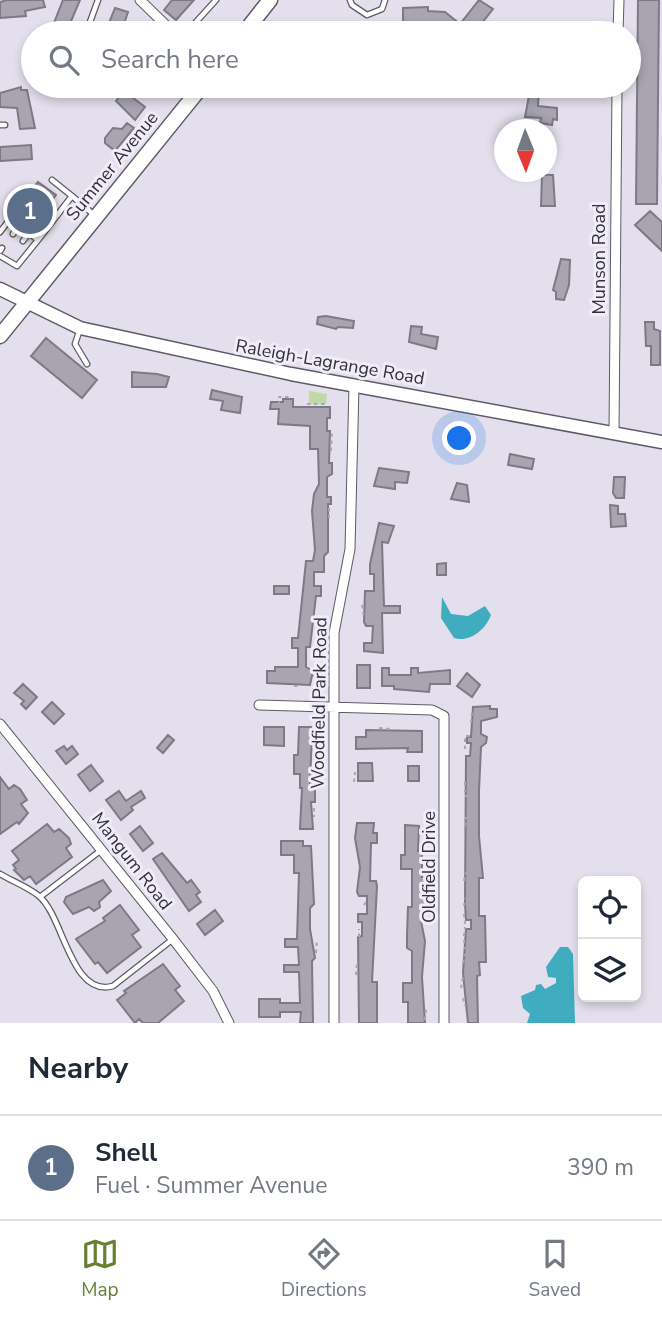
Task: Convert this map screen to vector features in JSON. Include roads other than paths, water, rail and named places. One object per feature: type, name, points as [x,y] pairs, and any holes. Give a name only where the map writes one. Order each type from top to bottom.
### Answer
[{"type":"main road","points":[[253,21],[270,0]]},
{"type":"main road","name":"Summer Avenue","points":[[0,336],[192,98]]},
{"type":"main road","name":"Raleigh-Lagrange Road","points":[[0,289],[80,328],[210,358],[662,442]]},
{"type":"street","points":[[140,0],[162,21]]},
{"type":"street","points":[[618,21],[619,0]]},
{"type":"street","name":"Munson Road","points":[[614,433],[617,98]]},
{"type":"street","name":"Woodfield Park Road","points":[[334,1023],[334,627],[351,536],[354,385]]},
{"type":"street","points":[[259,705],[333,707]]},
{"type":"street","name":"Oldfield Drive","points":[[333,707],[442,713],[446,727],[444,1023]]},
{"type":"street","name":"Mangum Road","points":[[0,724],[213,991],[229,1023]]},
{"type":"lane","points":[[90,21],[98,0]]},
{"type":"lane","points":[[197,21],[216,0]]},
{"type":"lane","points":[[350,0],[352,5],[367,15],[382,9],[385,0]]},
{"type":"lane","points":[[52,180],[97,217]]},
{"type":"lane","points":[[1,251],[8,261],[18,266],[72,196]]},
{"type":"lane","points":[[0,232],[10,219],[38,240]]},
{"type":"lane","points":[[13,233],[19,225]]},
{"type":"lane","points":[[23,241],[29,233]]},
{"type":"lane","points":[[8,261],[12,255]]},
{"type":"lane","points":[[80,328],[75,344],[87,364]]},
{"type":"lane","points":[[40,897],[102,849]]},
{"type":"lane","points":[[0,874],[40,897],[58,923],[67,954],[93,985],[105,988],[113,986],[173,939]]},
{"type":"water","points":[[442,597],[451,614],[468,616],[485,606],[491,615],[477,634],[454,638],[441,618]]},
{"type":"water","points":[[560,947],[568,947],[573,954],[575,1023],[527,1023],[530,1014],[523,1008],[521,996],[535,990],[536,985],[541,984],[545,989],[556,983],[556,978],[548,977],[546,967]]},
{"type":"place","name":"Shell","points":[[30,211]]}]
